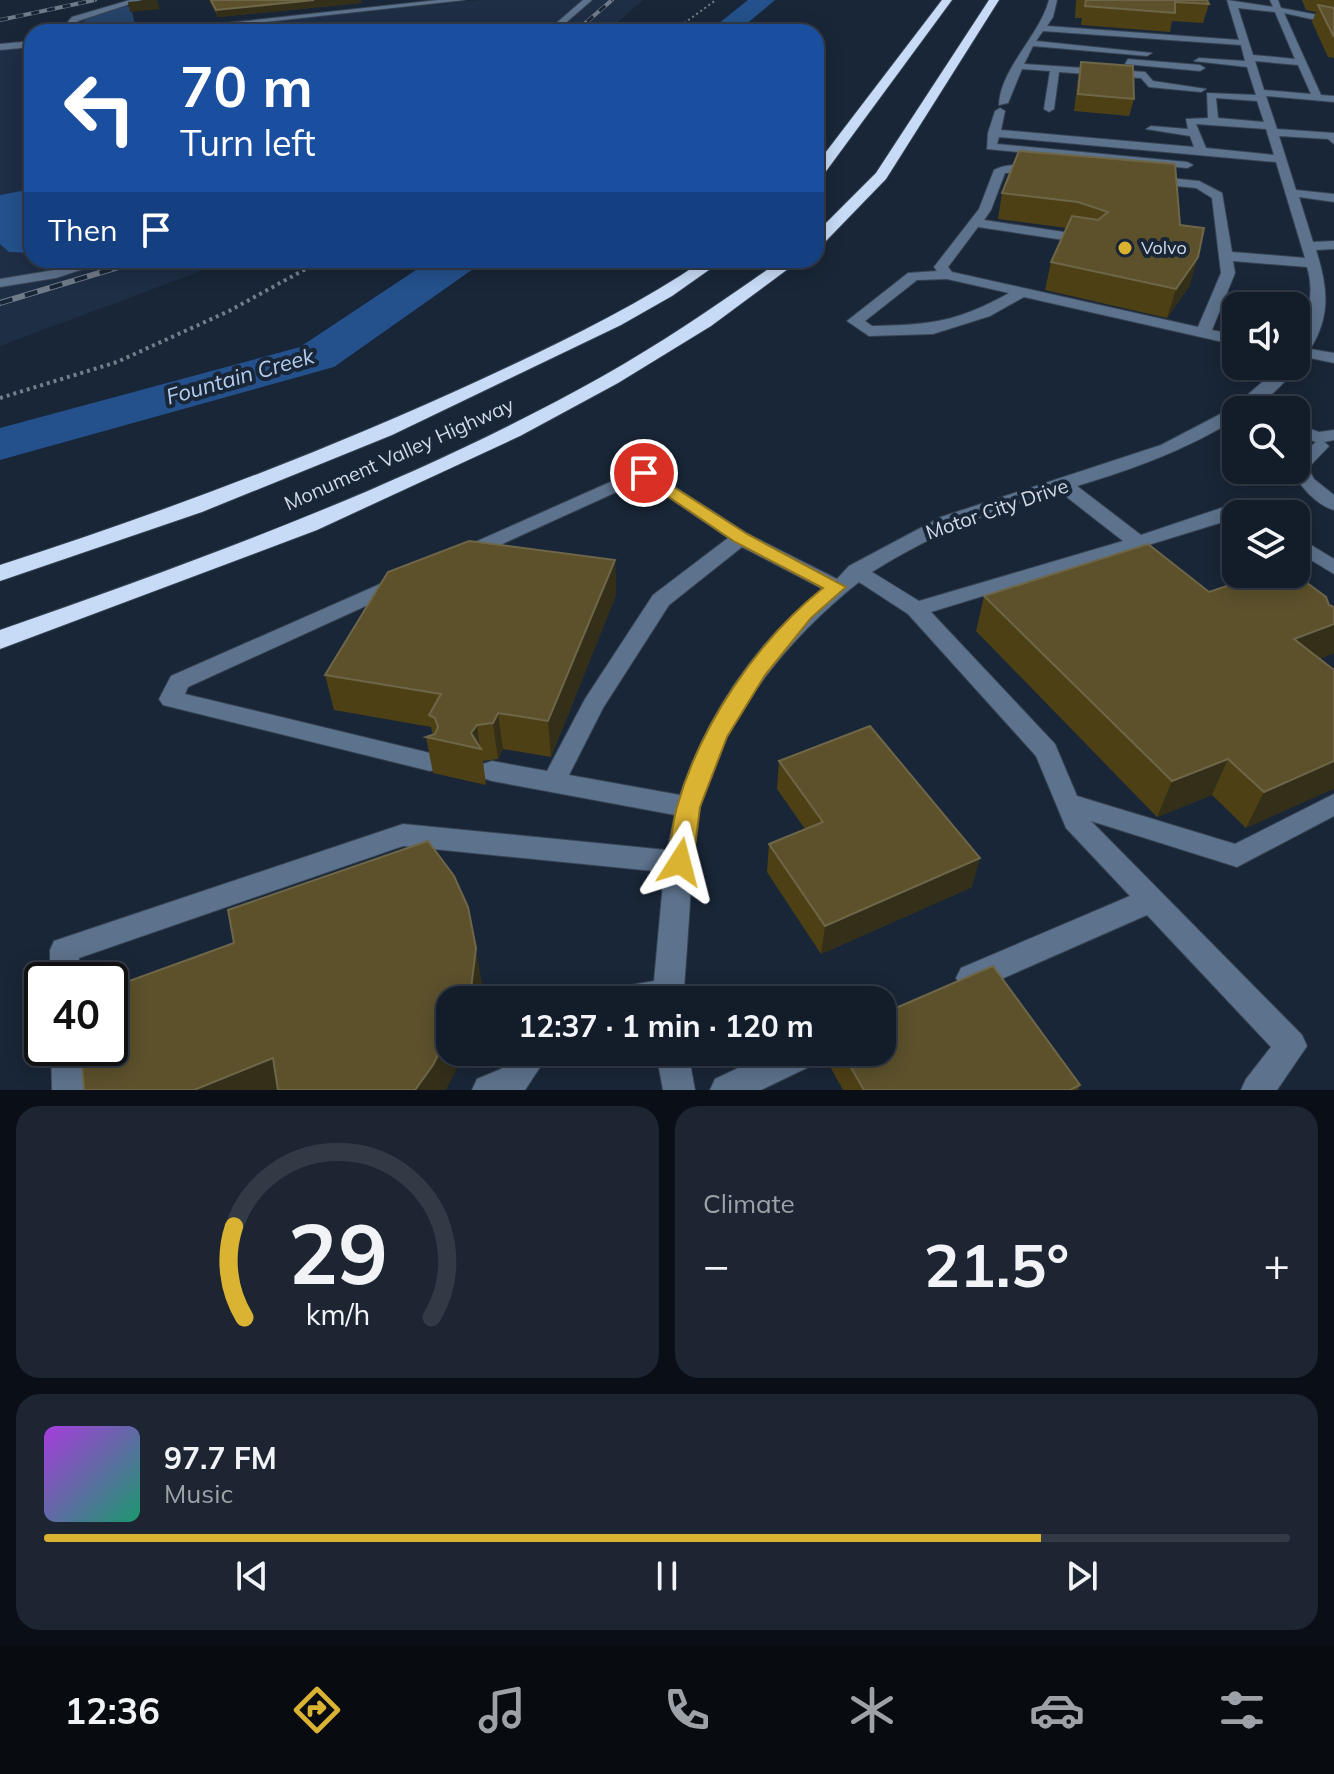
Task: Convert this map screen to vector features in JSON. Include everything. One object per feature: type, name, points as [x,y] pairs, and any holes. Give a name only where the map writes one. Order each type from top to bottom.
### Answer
[{"type":"highway","points":[[824,164],[947,0]]},
{"type":"highway","points":[[824,234],[881,176],[994,0]]},
{"type":"highway","name":"Monument Valley Highway","points":[[0,573],[220,496],[461,397],[578,341],[701,268]]},
{"type":"highway","name":"Monument Valley Highway","points":[[0,640],[247,548],[517,429],[686,335],[781,268]]},
{"type":"street","points":[[70,24],[75,19],[138,0]]},
{"type":"street","points":[[227,24],[461,0]]},
{"type":"street","points":[[560,24],[588,0]]},
{"type":"street","points":[[1053,0],[1049,17],[1018,66],[993,133],[991,147],[1187,165]]},
{"type":"street","points":[[1232,3],[1275,4],[1334,21]]},
{"type":"street","name":"Motor City Drive","points":[[1232,3],[1314,263],[1327,292],[1310,337]]},
{"type":"street","points":[[1275,4],[1317,97]]},
{"type":"street","points":[[1039,31],[1196,43],[1245,43]]},
{"type":"street","points":[[1030,43],[1199,62]]},
{"type":"street","points":[[1196,43],[1213,121]]},
{"type":"street","points":[[0,47],[24,45]]},
{"type":"street","points":[[1024,54],[1199,62],[1301,62]]},
{"type":"street","points":[[1018,66],[1145,75],[1149,84],[1206,92],[1334,99]]},
{"type":"street","points":[[1049,109],[1055,68]]},
{"type":"street","points":[[1201,151],[1190,121],[1213,121],[1332,136],[1334,141]]},
{"type":"street","points":[[1151,129],[1193,133]]},
{"type":"street","points":[[993,133],[1282,159]]},
{"type":"street","points":[[1080,141],[1080,155]]},
{"type":"street","points":[[947,275],[941,267],[985,210],[1000,170],[1051,170]]},
{"type":"street","points":[[1137,178],[1210,188],[1218,196],[1228,273],[1203,334]]},
{"type":"street","points":[[1296,199],[1334,198]]},
{"type":"street","points":[[1296,199],[1334,208]]},
{"type":"street","points":[[975,223],[1092,240]]},
{"type":"street","points":[[1309,246],[1334,245]]},
{"type":"street","points":[[1226,256],[1314,263]]},
{"type":"street","points":[[0,283],[77,268]]},
{"type":"street","points":[[1022,292],[985,313],[933,329],[869,331],[855,321],[913,276],[947,275],[1022,292],[1203,334],[1222,337]]},
{"type":"street","points":[[1310,357],[1334,358]]},
{"type":"street","name":"Motor City Drive","points":[[1259,396],[1275,380]]},
{"type":"street","name":"Motor City Drive","points":[[668,986],[672,915],[689,807],[717,735],[758,670],[804,613],[846,579],[949,521],[1147,458],[1222,420]]},
{"type":"street","points":[[1326,443],[1298,467],[1307,482],[1334,504]]},
{"type":"street","points":[[441,564],[644,473],[741,538],[916,609],[1046,751],[1075,821],[1291,1046],[1257,1090]]},
{"type":"street","points":[[1064,485],[1138,543]]},
{"type":"street","points":[[916,609],[1138,543],[1222,514]]},
{"type":"street","points":[[554,781],[593,705],[661,600],[741,538]]},
{"type":"street","points":[[1310,552],[1334,568]]},
{"type":"street","points":[[412,577],[179,682],[171,699],[430,762]]},
{"type":"street","points":[[492,771],[689,807]]},
{"type":"street","points":[[1068,803],[1237,856],[1334,804]]},
{"type":"street","points":[[64,962],[64,950],[403,835],[680,862]]},
{"type":"street","points":[[947,988],[1151,900]]},
{"type":"street","points":[[67,1066],[68,1090]]},
{"type":"street","points":[[488,1090],[512,1081],[523,1066]]},
{"type":"street","points":[[675,1066],[679,1090]]},
{"type":"street","points":[[726,1090],[777,1066]]},
{"type":"path","points":[[683,24],[716,0]]},
{"type":"path","points":[[0,398],[117,362],[195,328],[307,268]]},
{"type":"shaded area","points":[[479,0],[643,0],[616,24],[249,24]]},
{"type":"shaded area","points":[[131,7],[135,24],[80,24],[91,16]]},
{"type":"shaded area","points":[[24,48],[24,268],[205,268],[0,346],[0,50]]},
{"type":"shaded area","points":[[24,190],[24,253],[9,252],[0,244],[0,195]]},
{"type":"building","points":[[211,0],[314,0],[216,10]]},
{"type":"building","points":[[1086,0],[1207,0],[1209,4],[1175,2],[1175,13],[1085,6]]},
{"type":"building","points":[[1318,5],[1334,8],[1334,37]]},
{"type":"building","points":[[1081,62],[1133,66],[1134,99],[1078,94]]},
{"type":"building","name":"Volvo","points":[[1019,151],[1175,164],[1180,225],[1204,228],[1198,257],[1176,289],[1051,262],[1072,216],[1098,220],[1108,212],[1078,202],[1002,193]]},
{"type":"building","points":[[469,541],[615,560],[548,721],[498,713],[493,723],[477,725],[471,733],[481,749],[426,737],[435,734],[438,727],[435,718],[429,715],[441,694],[325,675],[388,572]]},
{"type":"building","points":[[1148,544],[1209,592],[1222,588],[1310,588],[1310,585],[1334,607],[1334,624],[1294,639],[1334,670],[1334,761],[1264,792],[1228,759],[1172,781],[984,596]]},
{"type":"building","points":[[870,726],[980,858],[825,926],[769,844],[823,822],[779,761]]},
{"type":"building","points":[[428,841],[454,876],[468,907],[476,948],[471,986],[436,986],[436,1059],[415,1090],[278,1090],[273,1058],[194,1090],[84,1090],[82,1066],[128,1066],[128,981],[234,943],[228,910]]},
{"type":"building","points":[[993,966],[1080,1085],[1070,1090],[864,1090],[850,1066],[896,1066],[896,1008]]},
{"type":"waterway","name":"Fountain Creek","points":[[732,24],[763,0]]},
{"type":"waterway","name":"Fountain Creek","points":[[0,444],[317,357],[447,268]]},
{"type":"railway","points":[[0,20],[95,0]]},
{"type":"railway","points":[[584,24],[612,0]]},
{"type":"railway","points":[[0,303],[116,268]]},
{"type":"place","name":"Volvo","points":[[1125,248]]},
{"type":"route","points":[[644,473],[741,538],[836,587],[804,613],[758,670],[717,735],[689,807],[680,862]]}]
